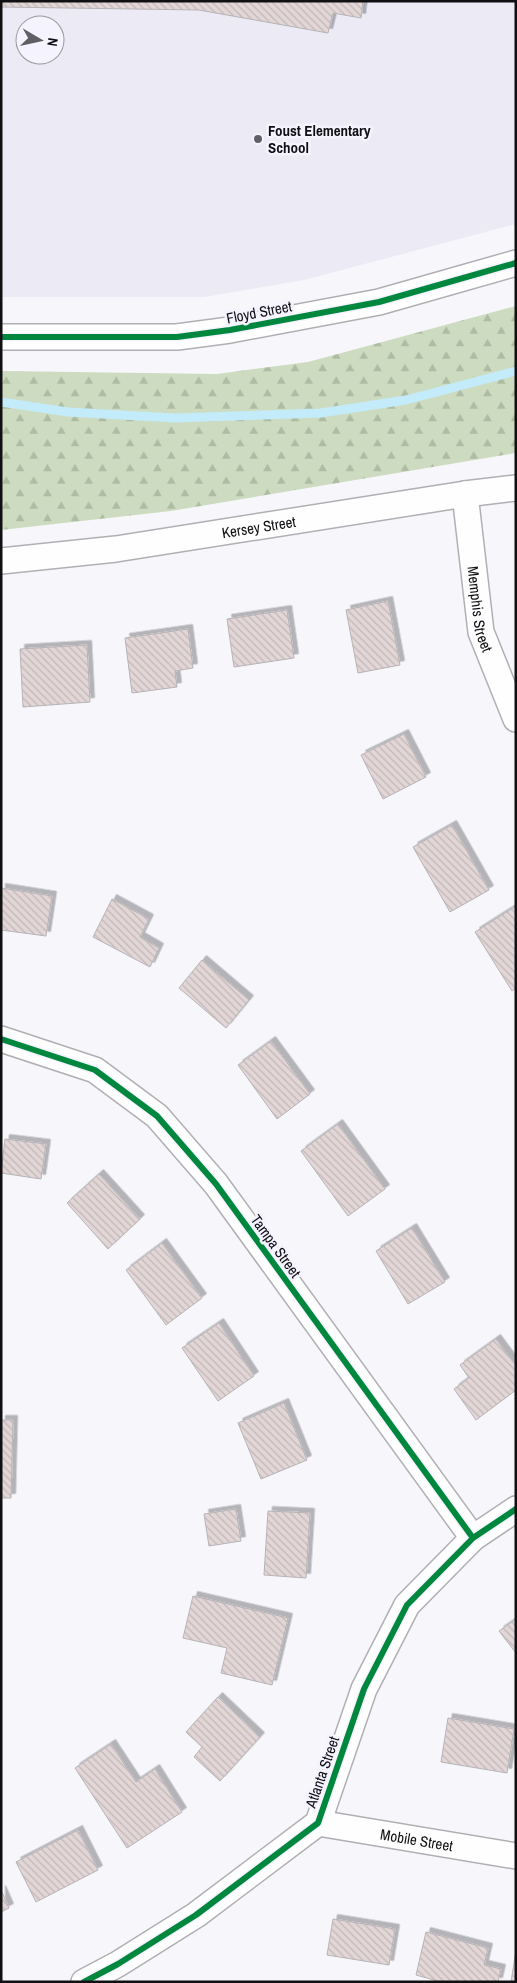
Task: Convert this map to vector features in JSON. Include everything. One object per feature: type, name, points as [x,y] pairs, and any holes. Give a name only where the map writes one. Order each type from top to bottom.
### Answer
[{"type":"street","name":"Floyd Street","points":[[1,337],[177,337],[230,330],[379,302],[516,263]]},
{"type":"street","name":"Kersey Street","points":[[1,561],[116,549],[465,494],[516,488]]},
{"type":"street","name":"Memphis Street","points":[[465,494],[481,632],[516,719]]},
{"type":"street","name":"Tampa Street","points":[[1,1038],[96,1070],[157,1116],[216,1184],[473,1538]]},
{"type":"street","name":"Atlanta Street","points":[[84,1982],[123,1973],[318,1823],[364,1689],[407,1605],[473,1538],[516,1509]]},
{"type":"street","name":"Mobile Street","points":[[318,1823],[516,1856]]},
{"type":"shaded area","name":"Foust Elementary School","points":[[1,1],[516,1],[516,224],[304,280],[204,297],[1,297]]},
{"type":"green space","points":[[516,306],[516,453],[171,511],[1,530],[1,371],[217,374],[308,362]]},
{"type":"building","points":[[1,1],[363,1],[361,18],[333,13],[328,33],[199,10],[1,7]]},
{"type":"building","points":[[388,601],[400,665],[358,673],[346,610]]},
{"type":"building","points":[[287,610],[294,658],[234,667],[227,619]]},
{"type":"building","points":[[188,629],[193,668],[175,671],[177,687],[132,693],[125,638]]},
{"type":"building","points":[[87,645],[90,702],[23,707],[20,649]]},
{"type":"building","points":[[404,734],[426,777],[383,799],[361,755]]},
{"type":"building","points":[[452,825],[489,890],[450,912],[413,847]]},
{"type":"building","points":[[1,888],[52,896],[46,936],[1,930]]},
{"type":"building","points":[[112,899],[149,919],[140,937],[159,948],[150,967],[93,937]]},
{"type":"building","points":[[516,906],[516,988],[512,991],[475,932]]},
{"type":"building","points":[[202,960],[249,1000],[226,1028],[179,988]]},
{"type":"building","points":[[271,1041],[310,1094],[277,1119],[238,1065]]},
{"type":"building","points":[[338,1124],[385,1189],[348,1216],[301,1151]]},
{"type":"building","points":[[5,1139],[46,1144],[41,1179],[1,1173]]},
{"type":"building","points":[[99,1174],[140,1219],[108,1249],[67,1203]]},
{"type":"building","points":[[412,1228],[445,1282],[408,1304],[376,1251]]},
{"type":"building","points":[[162,1243],[202,1298],[166,1325],[126,1270]]},
{"type":"building","points":[[219,1323],[254,1376],[218,1401],[182,1348]]},
{"type":"building","points":[[496,1339],[516,1366],[516,1390],[476,1420],[454,1389],[469,1378],[460,1365]]},
{"type":"building","points":[[284,1403],[307,1460],[261,1479],[238,1423]]},
{"type":"building","points":[[1,1420],[13,1420],[11,1498],[1,1498]]},
{"type":"building","points":[[236,1509],[241,1541],[209,1546],[204,1514]]},
{"type":"building","points":[[268,1511],[310,1513],[306,1578],[264,1575]]},
{"type":"building","points":[[193,1596],[288,1618],[272,1685],[221,1673],[227,1648],[183,1638]]},
{"type":"building","points":[[516,1619],[516,1653],[499,1631]]},
{"type":"building","points":[[218,1697],[260,1737],[220,1781],[194,1757],[202,1747],[186,1732]]},
{"type":"building","points":[[448,1718],[514,1729],[507,1773],[441,1762]]},
{"type":"building","points":[[111,1744],[136,1782],[155,1769],[182,1812],[127,1848],[75,1768]]},
{"type":"building","points":[[78,1830],[98,1870],[36,1902],[16,1862]]},
{"type":"building","points":[[1,1890],[9,1908],[1,1912]]},
{"type":"building","points":[[333,1919],[395,1929],[389,1965],[327,1955]]},
{"type":"building","points":[[426,1932],[488,1948],[484,1965],[501,1969],[498,1982],[441,1982],[416,1975]]},
{"type":"building","points":[[516,1950],[516,1982],[511,1982]]},
{"type":"waterway","points":[[1,402],[68,412],[175,418],[321,413],[406,400],[516,371]]},
{"type":"cycle path","points":[[1,337],[177,337],[230,330],[379,302],[516,263]]},
{"type":"cycle path","points":[[1,1039],[95,1070],[157,1116],[216,1184],[473,1538]]},
{"type":"cycle path","points":[[84,1982],[118,1964],[196,1915],[318,1823],[364,1689],[407,1605],[473,1538],[516,1509]]},
{"type":"place","name":"Foust Elementary School","points":[[258,139]]}]
